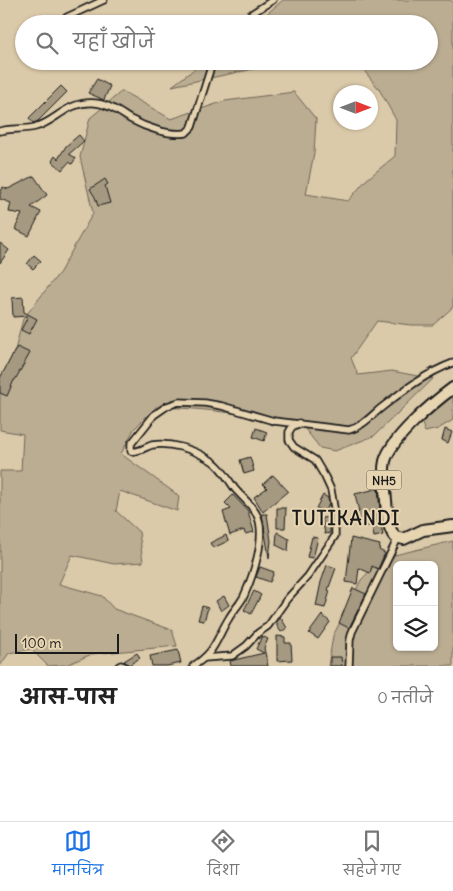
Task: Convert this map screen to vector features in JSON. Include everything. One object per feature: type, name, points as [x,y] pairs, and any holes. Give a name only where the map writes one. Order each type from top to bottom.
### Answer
[{"type":"highway","name":"NH5","points":[[398,538],[390,528],[387,514],[384,470],[388,455],[399,438],[422,414],[453,388]]},
{"type":"highway","points":[[398,538],[407,538],[423,530],[453,526]]},
{"type":"street","points":[[71,15],[104,0]]},
{"type":"street","points":[[250,15],[273,0]]},
{"type":"street","points":[[0,131],[34,128],[70,107],[92,103],[111,107],[132,120],[150,127],[175,134],[186,133],[192,127],[210,70]]},
{"type":"street","points":[[193,666],[204,658],[218,642],[226,622],[246,590],[258,550],[260,532],[258,517],[220,468],[209,458],[169,445],[150,446],[133,452],[130,450],[130,444],[154,415],[176,402],[205,403],[270,420],[353,429],[361,425],[428,373],[453,362]]},
{"type":"street","points":[[204,658],[232,656],[268,626],[308,576],[335,536],[334,503],[331,490],[320,466],[315,460],[294,447],[289,440],[290,429],[300,423]]},
{"type":"street","points":[[349,666],[352,632],[398,538]]},
{"type":"street","points":[[119,666],[124,666]]},
{"type":"shaded area","points":[[283,0],[450,0],[453,2],[453,307],[433,325],[411,325],[377,321],[351,358],[358,375],[392,371],[433,379],[374,436],[335,451],[320,448],[302,425],[229,413],[156,407],[134,429],[121,454],[179,496],[177,511],[120,491],[116,511],[139,532],[143,562],[114,564],[72,555],[59,584],[102,596],[114,609],[172,630],[177,646],[92,654],[66,665],[48,666],[31,649],[9,653],[0,666],[0,471],[21,471],[23,434],[0,430],[0,379],[15,350],[23,319],[60,272],[93,213],[80,157],[90,118],[122,91],[171,119],[225,101],[294,92],[316,119],[314,153],[306,194],[348,201],[366,180],[395,156],[396,120],[378,85],[376,85],[363,70],[438,70],[438,15],[266,15]]},
{"type":"shaded area","points":[[193,70],[248,70],[172,86]]},
{"type":"shaded area","points":[[453,392],[453,420],[438,429],[425,432],[421,421]]},
{"type":"shaded area","points":[[453,541],[453,666],[328,666],[333,636],[361,580],[382,558]]},
{"type":"building","points":[[97,79],[110,86],[104,100],[88,93]]},
{"type":"building","points":[[61,86],[67,92],[38,121],[33,123],[29,118]]},
{"type":"building","points":[[79,135],[84,141],[69,154],[76,158],[72,164],[69,162],[62,170],[52,161],[55,156],[58,159],[66,146]]},
{"type":"building","points":[[34,176],[47,195],[31,207],[41,212],[29,236],[15,229],[22,214],[9,212],[11,203],[0,199],[0,194],[3,187],[8,189]]},
{"type":"building","points":[[105,179],[108,184],[105,186],[110,203],[98,206],[90,189]]},
{"type":"building","points":[[0,243],[9,250],[0,263]]},
{"type":"building","points":[[34,255],[41,261],[33,269],[27,264]]},
{"type":"building","points":[[23,297],[24,312],[37,319],[29,334],[21,330],[28,316],[13,317],[12,298]]},
{"type":"building","points":[[17,347],[30,353],[7,396],[0,393],[0,378]]},
{"type":"building","points":[[256,428],[267,432],[264,441],[253,437]]},
{"type":"building","points":[[445,429],[452,432],[448,443],[442,440]]},
{"type":"building","points":[[250,457],[254,471],[244,474],[240,460]]},
{"type":"building","points":[[273,475],[288,491],[263,512],[254,497],[267,488],[263,484]]},
{"type":"building","points":[[378,489],[380,510],[377,510],[383,535],[374,537],[372,526],[356,526],[356,512],[359,512],[355,494]]},
{"type":"building","points":[[233,495],[248,511],[254,532],[245,534],[244,530],[230,535],[223,512],[231,509],[225,503]]},
{"type":"building","points":[[323,495],[328,498],[329,504],[325,512],[316,508]]},
{"type":"building","points":[[277,508],[286,508],[285,528],[277,528]]},
{"type":"building","points":[[262,514],[267,514],[271,541],[269,558]]},
{"type":"building","points":[[330,517],[330,533],[325,534],[322,518]]},
{"type":"building","points":[[277,532],[289,539],[288,551],[276,545]]},
{"type":"building","points":[[226,535],[228,541],[213,548],[210,543]]},
{"type":"building","points":[[312,537],[318,538],[313,558],[307,557]]},
{"type":"building","points":[[351,538],[380,545],[379,550],[385,553],[378,569],[372,566],[370,573],[359,568],[357,584],[346,582]]},
{"type":"building","points":[[327,565],[336,568],[328,590],[330,591],[325,608],[316,606]]},
{"type":"building","points":[[260,567],[274,572],[270,582],[256,577]]},
{"type":"building","points":[[353,588],[366,594],[349,628],[339,623]]},
{"type":"building","points":[[254,591],[261,595],[251,614],[244,610]]},
{"type":"building","points":[[224,596],[229,605],[221,611],[216,601]]},
{"type":"building","points":[[202,606],[208,608],[204,621],[198,620]]},
{"type":"building","points":[[322,615],[330,622],[318,639],[309,633]]},
{"type":"building","points":[[281,618],[287,628],[281,632],[277,626],[277,621]]},
{"type":"building","points":[[262,636],[268,639],[264,648],[268,666],[231,666],[230,661],[264,653],[256,649]]},
{"type":"building","points":[[277,636],[285,637],[285,643],[291,643],[292,660],[277,661]]},
{"type":"building","points":[[178,650],[181,663],[167,666],[152,666],[150,656]]},
{"type":"building","points":[[137,653],[140,658],[129,665],[124,661]]},
{"type":"building","points":[[330,657],[341,657],[342,666],[330,666]]},
{"type":"district","name":"TUTIKANDI","points":[[346,518]]}]
